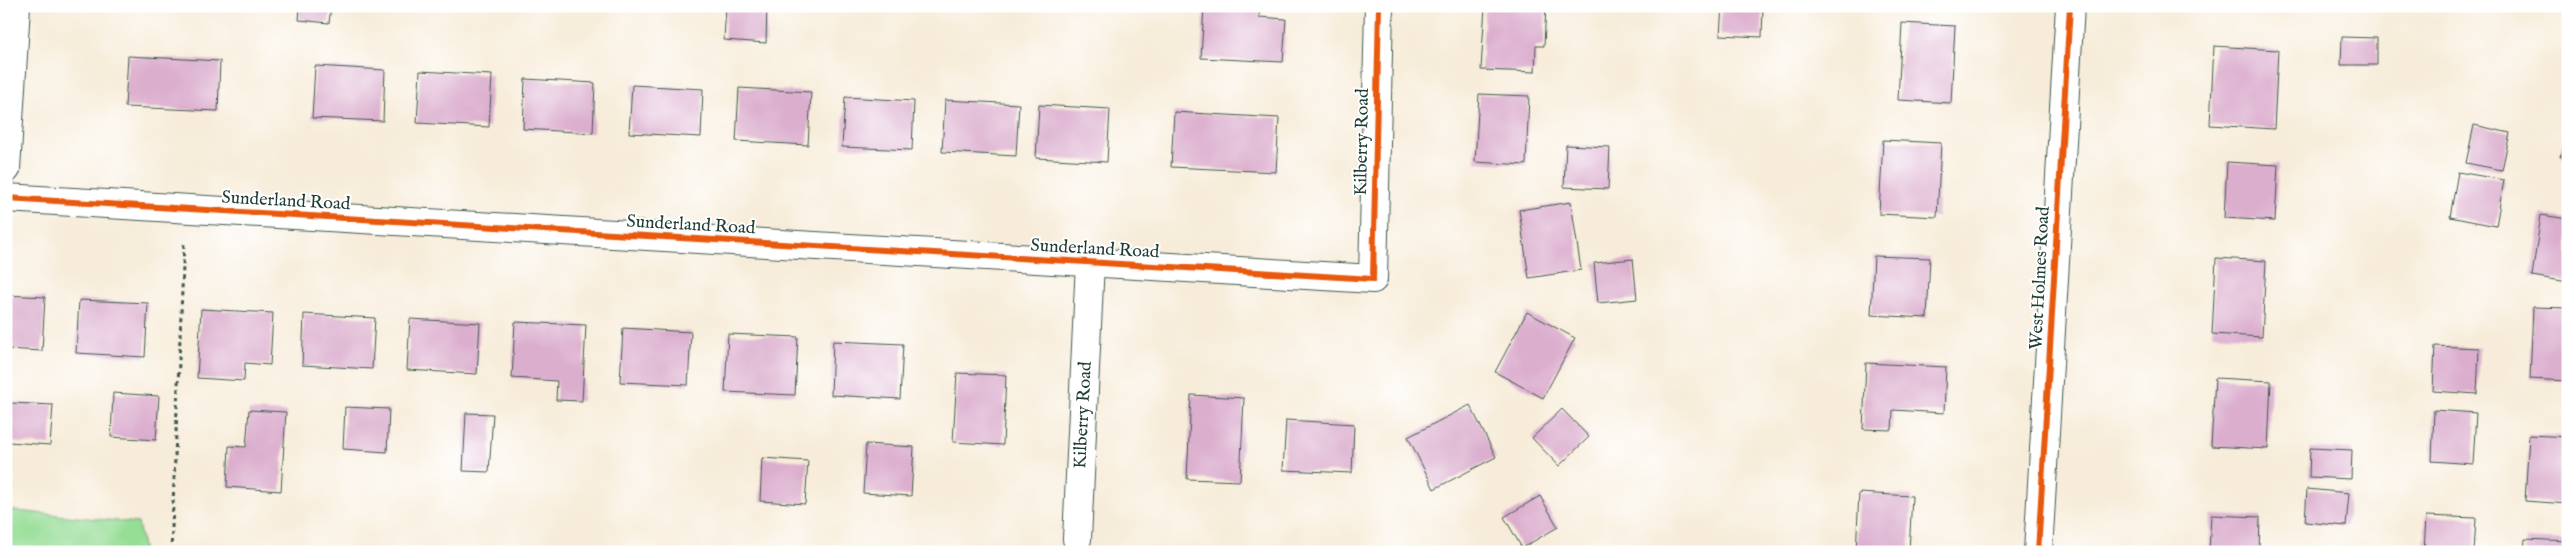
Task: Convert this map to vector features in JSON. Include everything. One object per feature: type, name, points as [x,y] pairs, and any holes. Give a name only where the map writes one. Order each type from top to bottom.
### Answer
[{"type":"street","points":[[6,169],[16,6]]},
{"type":"street","name":"Kilberry Road","points":[[1373,279],[1379,6]]},
{"type":"street","name":"West Holmes Road","points":[[2038,552],[2070,6]]},
{"type":"street","name":"Sunderland Road","points":[[6,198],[1373,279]]},
{"type":"street","name":"Kilberry Road","points":[[1077,539],[1090,262]]},
{"type":"path","points":[[171,552],[185,209]]},
{"type":"green space","points":[[6,510],[138,523],[144,552],[6,552]]},
{"type":"building","points":[[300,6],[331,6],[329,23],[299,20]]},
{"type":"building","points":[[726,6],[767,6],[766,43],[724,40]]},
{"type":"building","points":[[1204,6],[1260,6],[1259,17],[1286,19],[1283,62],[1201,58]]},
{"type":"building","points":[[1485,6],[1546,6],[1544,46],[1536,46],[1535,72],[1481,70]]},
{"type":"building","points":[[1722,6],[1763,6],[1762,37],[1720,35]]},
{"type":"building","points":[[1902,23],[1955,26],[1951,103],[1898,100]]},
{"type":"building","points":[[2342,37],[2377,38],[2377,65],[2341,65]]},
{"type":"building","points":[[2214,46],[2278,50],[2274,129],[2210,125]]},
{"type":"building","points":[[128,56],[220,61],[218,111],[125,107]]},
{"type":"building","points":[[315,66],[385,70],[383,121],[312,118]]},
{"type":"building","points":[[420,71],[492,75],[489,127],[417,123]]},
{"type":"building","points":[[525,79],[595,83],[593,133],[523,129]]},
{"type":"building","points":[[632,85],[703,89],[701,137],[629,133]]},
{"type":"building","points":[[739,88],[811,92],[808,145],[736,141]]},
{"type":"building","points":[[1479,94],[1529,96],[1526,165],[1475,162]]},
{"type":"building","points":[[845,97],[914,101],[912,150],[842,147]]},
{"type":"building","points":[[945,100],[1019,104],[1016,156],[942,152]]},
{"type":"building","points":[[1039,105],[1110,109],[1107,162],[1036,158]]},
{"type":"building","points":[[1174,112],[1279,118],[1276,172],[1171,167]]},
{"type":"building","points":[[2474,125],[2510,133],[2502,170],[2466,163]]},
{"type":"building","points":[[2568,132],[2568,159],[2561,157]]},
{"type":"building","points":[[1883,140],[1941,143],[1937,217],[1879,214]]},
{"type":"building","points":[[1566,145],[1610,147],[1608,189],[1564,187]]},
{"type":"building","points":[[2227,162],[2278,165],[2275,221],[2224,218]]},
{"type":"building","points":[[2458,172],[2504,180],[2496,226],[2450,217]]},
{"type":"building","points":[[1571,202],[1581,270],[1529,278],[1519,210]]},
{"type":"building","points":[[2541,215],[2568,219],[2568,282],[2532,276]]},
{"type":"building","points":[[1874,256],[1930,258],[1927,318],[1871,315]]},
{"type":"building","points":[[2216,258],[2266,261],[2262,337],[2212,334]]},
{"type":"building","points":[[1633,259],[1637,299],[1598,303],[1594,263]]},
{"type":"building","points":[[6,295],[45,297],[42,351],[6,349]]},
{"type":"building","points":[[79,300],[148,303],[145,357],[76,353]]},
{"type":"building","points":[[2533,307],[2568,308],[2568,381],[2530,379]]},
{"type":"building","points":[[201,309],[273,313],[270,365],[245,363],[244,381],[197,378]]},
{"type":"building","points":[[1527,312],[1575,338],[1543,398],[1495,372]]},
{"type":"building","points":[[304,314],[375,318],[372,369],[302,365]]},
{"type":"building","points":[[410,319],[480,323],[477,374],[407,370]]},
{"type":"building","points":[[515,322],[586,325],[582,401],[556,400],[557,381],[512,378]]},
{"type":"building","points":[[623,328],[691,332],[688,385],[620,382]]},
{"type":"building","points":[[728,334],[798,337],[795,395],[725,392]]},
{"type":"building","points":[[833,341],[903,344],[900,399],[831,395]]},
{"type":"building","points":[[2435,346],[2479,348],[2477,394],[2433,391]]},
{"type":"building","points":[[1866,363],[1946,367],[1944,413],[1893,410],[1892,430],[1863,429]]},
{"type":"building","points":[[957,373],[1006,375],[1003,445],[953,442]]},
{"type":"building","points":[[2215,378],[2271,381],[2268,449],[2211,446]]},
{"type":"building","points":[[113,393],[159,396],[156,440],[111,437]]},
{"type":"building","points":[[1191,395],[1244,398],[1240,481],[1187,479]]},
{"type":"building","points":[[11,403],[53,405],[50,445],[9,442]]},
{"type":"building","points":[[1470,405],[1496,457],[1434,489],[1408,437]]},
{"type":"building","points":[[345,407],[389,409],[387,452],[343,449]]},
{"type":"building","points":[[1562,409],[1589,437],[1559,466],[1532,438]]},
{"type":"building","points":[[249,410],[286,412],[281,491],[227,487],[229,446],[246,447]]},
{"type":"building","points":[[2434,410],[2476,413],[2473,464],[2432,461]]},
{"type":"building","points":[[466,413],[493,414],[489,472],[463,471]]},
{"type":"building","points":[[1286,420],[1354,424],[1352,473],[1283,470]]},
{"type":"building","points":[[2529,435],[2568,437],[2568,504],[2525,501]]},
{"type":"building","points":[[866,444],[914,447],[911,496],[863,493]]},
{"type":"building","points":[[2310,448],[2352,450],[2351,479],[2309,477]]},
{"type":"building","points":[[762,458],[808,461],[805,504],[760,501]]},
{"type":"building","points":[[2307,489],[2349,493],[2346,526],[2305,522]]},
{"type":"building","points":[[1859,493],[1912,496],[1909,552],[1856,552]]},
{"type":"building","points":[[1540,496],[1558,527],[1522,548],[1504,517]]},
{"type":"building","points":[[2211,515],[2260,517],[2259,552],[2209,552]]},
{"type":"building","points":[[2426,516],[2476,518],[2474,552],[2424,552]]},
{"type":"building","points":[[2525,539],[2568,541],[2568,552],[2524,552]]},
{"type":"cycle path","points":[[6,198],[1373,279],[1379,6]]},
{"type":"cycle path","points":[[2038,552],[2070,6]]}]
